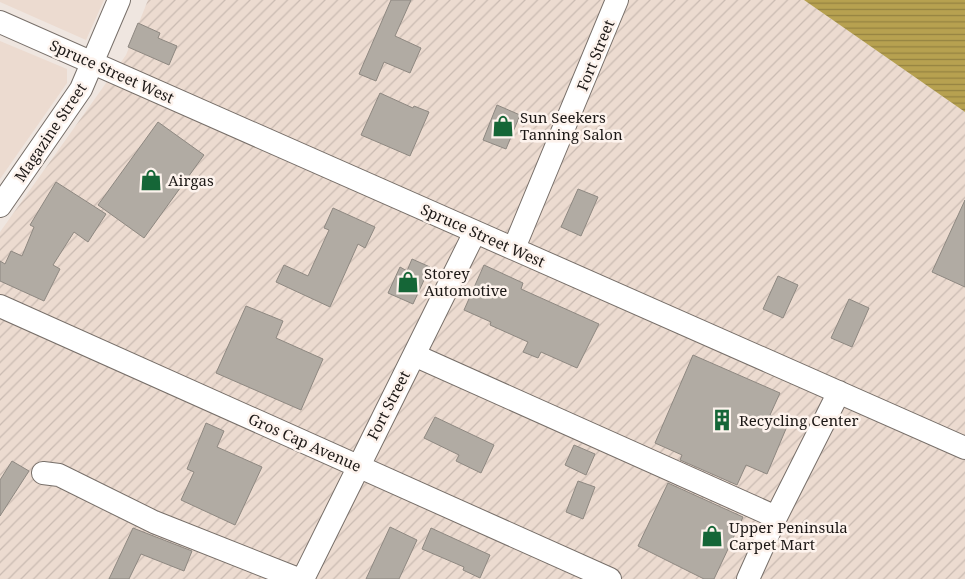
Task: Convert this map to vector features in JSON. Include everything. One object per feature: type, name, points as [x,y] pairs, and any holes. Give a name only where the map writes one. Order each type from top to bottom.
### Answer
[{"type":"street","name":"Magazine Street","points":[[0,206],[81,89],[119,0]]},
{"type":"street","name":"Fort Street","points":[[514,248],[617,0]]},
{"type":"street","name":"Spruce Street West","points":[[0,22],[965,448]]},
{"type":"street","name":"Fort Street","points":[[303,579],[475,232]]},
{"type":"street","name":"Gros Cap Avenue","points":[[0,306],[610,579]]},
{"type":"street","points":[[414,355],[776,518]]},
{"type":"street","points":[[748,579],[776,518],[839,392]]},
{"type":"street","points":[[43,473],[59,474],[154,522],[298,579]]},
{"type":"shaded area","points":[[0,0],[104,0],[86,40],[0,2]]},
{"type":"shaded area","points":[[148,0],[804,0],[965,112],[965,579],[0,579],[0,232],[126,55]]},
{"type":"shaded area","points":[[804,0],[965,0],[965,112]]},
{"type":"shaded area","points":[[0,41],[67,69],[67,83],[0,179]]},
{"type":"building","points":[[391,0],[411,0],[395,36],[421,48],[410,73],[384,62],[376,81],[359,74]]},
{"type":"building","points":[[138,23],[160,33],[158,38],[177,46],[169,65],[128,47]]},
{"type":"building","points":[[380,93],[413,108],[414,106],[429,112],[410,156],[361,135]]},
{"type":"building","points":[[497,105],[520,115],[506,149],[483,140]]},
{"type":"building","name":"Airgas","points":[[158,122],[204,155],[144,238],[98,205]]},
{"type":"building","points":[[56,182],[106,214],[88,242],[74,232],[53,265],[60,269],[44,301],[0,281],[0,261],[5,264],[11,251],[22,256],[34,227],[30,225]]},
{"type":"building","points":[[578,189],[598,197],[581,236],[561,227]]},
{"type":"building","points":[[965,200],[965,287],[932,272]]},
{"type":"building","points":[[333,208],[375,227],[365,248],[358,244],[330,307],[276,282],[284,265],[308,276],[329,230],[324,228]]},
{"type":"building","points":[[412,259],[430,267],[413,304],[388,293],[400,267],[407,271]]},
{"type":"building","points":[[484,265],[523,283],[521,289],[599,324],[577,368],[541,352],[538,358],[523,352],[528,342],[490,325],[491,322],[464,310]]},
{"type":"building","points":[[778,276],[798,285],[783,318],[763,309]]},
{"type":"building","points":[[849,299],[869,308],[852,347],[831,338]]},
{"type":"building","points":[[246,306],[283,321],[276,338],[323,359],[301,410],[216,373]]},
{"type":"building","name":"Recycling Center","points":[[693,355],[780,393],[770,415],[788,424],[767,474],[746,465],[737,485],[680,460],[682,455],[655,443]]},
{"type":"building","points":[[435,417],[494,445],[481,473],[456,461],[459,455],[424,438]]},
{"type":"building","points":[[206,423],[224,431],[217,447],[262,467],[235,525],[181,500],[194,472],[187,469]]},
{"type":"building","points":[[574,445],[595,454],[586,475],[565,465]]},
{"type":"building","points":[[12,461],[29,471],[0,516],[0,480]]},
{"type":"building","points":[[578,481],[595,487],[583,519],[566,512]]},
{"type":"building","points":[[668,483],[743,517],[714,579],[704,579],[638,546]]},
{"type":"building","points":[[390,527],[417,540],[399,579],[366,579]]},
{"type":"building","points":[[133,528],[192,551],[184,571],[141,554],[129,579],[109,579]]},
{"type":"building","points":[[431,528],[490,555],[480,578],[463,570],[464,567],[422,549]]},
{"type":"place","name":"Sun Seekers Tanning Salon","points":[[503,126]]},
{"type":"place","name":"Airgas","points":[[151,180]]},
{"type":"place","name":"Storey Automotive","points":[[408,282]]},
{"type":"place","name":"Recycling Center","points":[[722,420]]},
{"type":"place","name":"Upper Peninsula Carpet Mart","points":[[712,536]]}]
